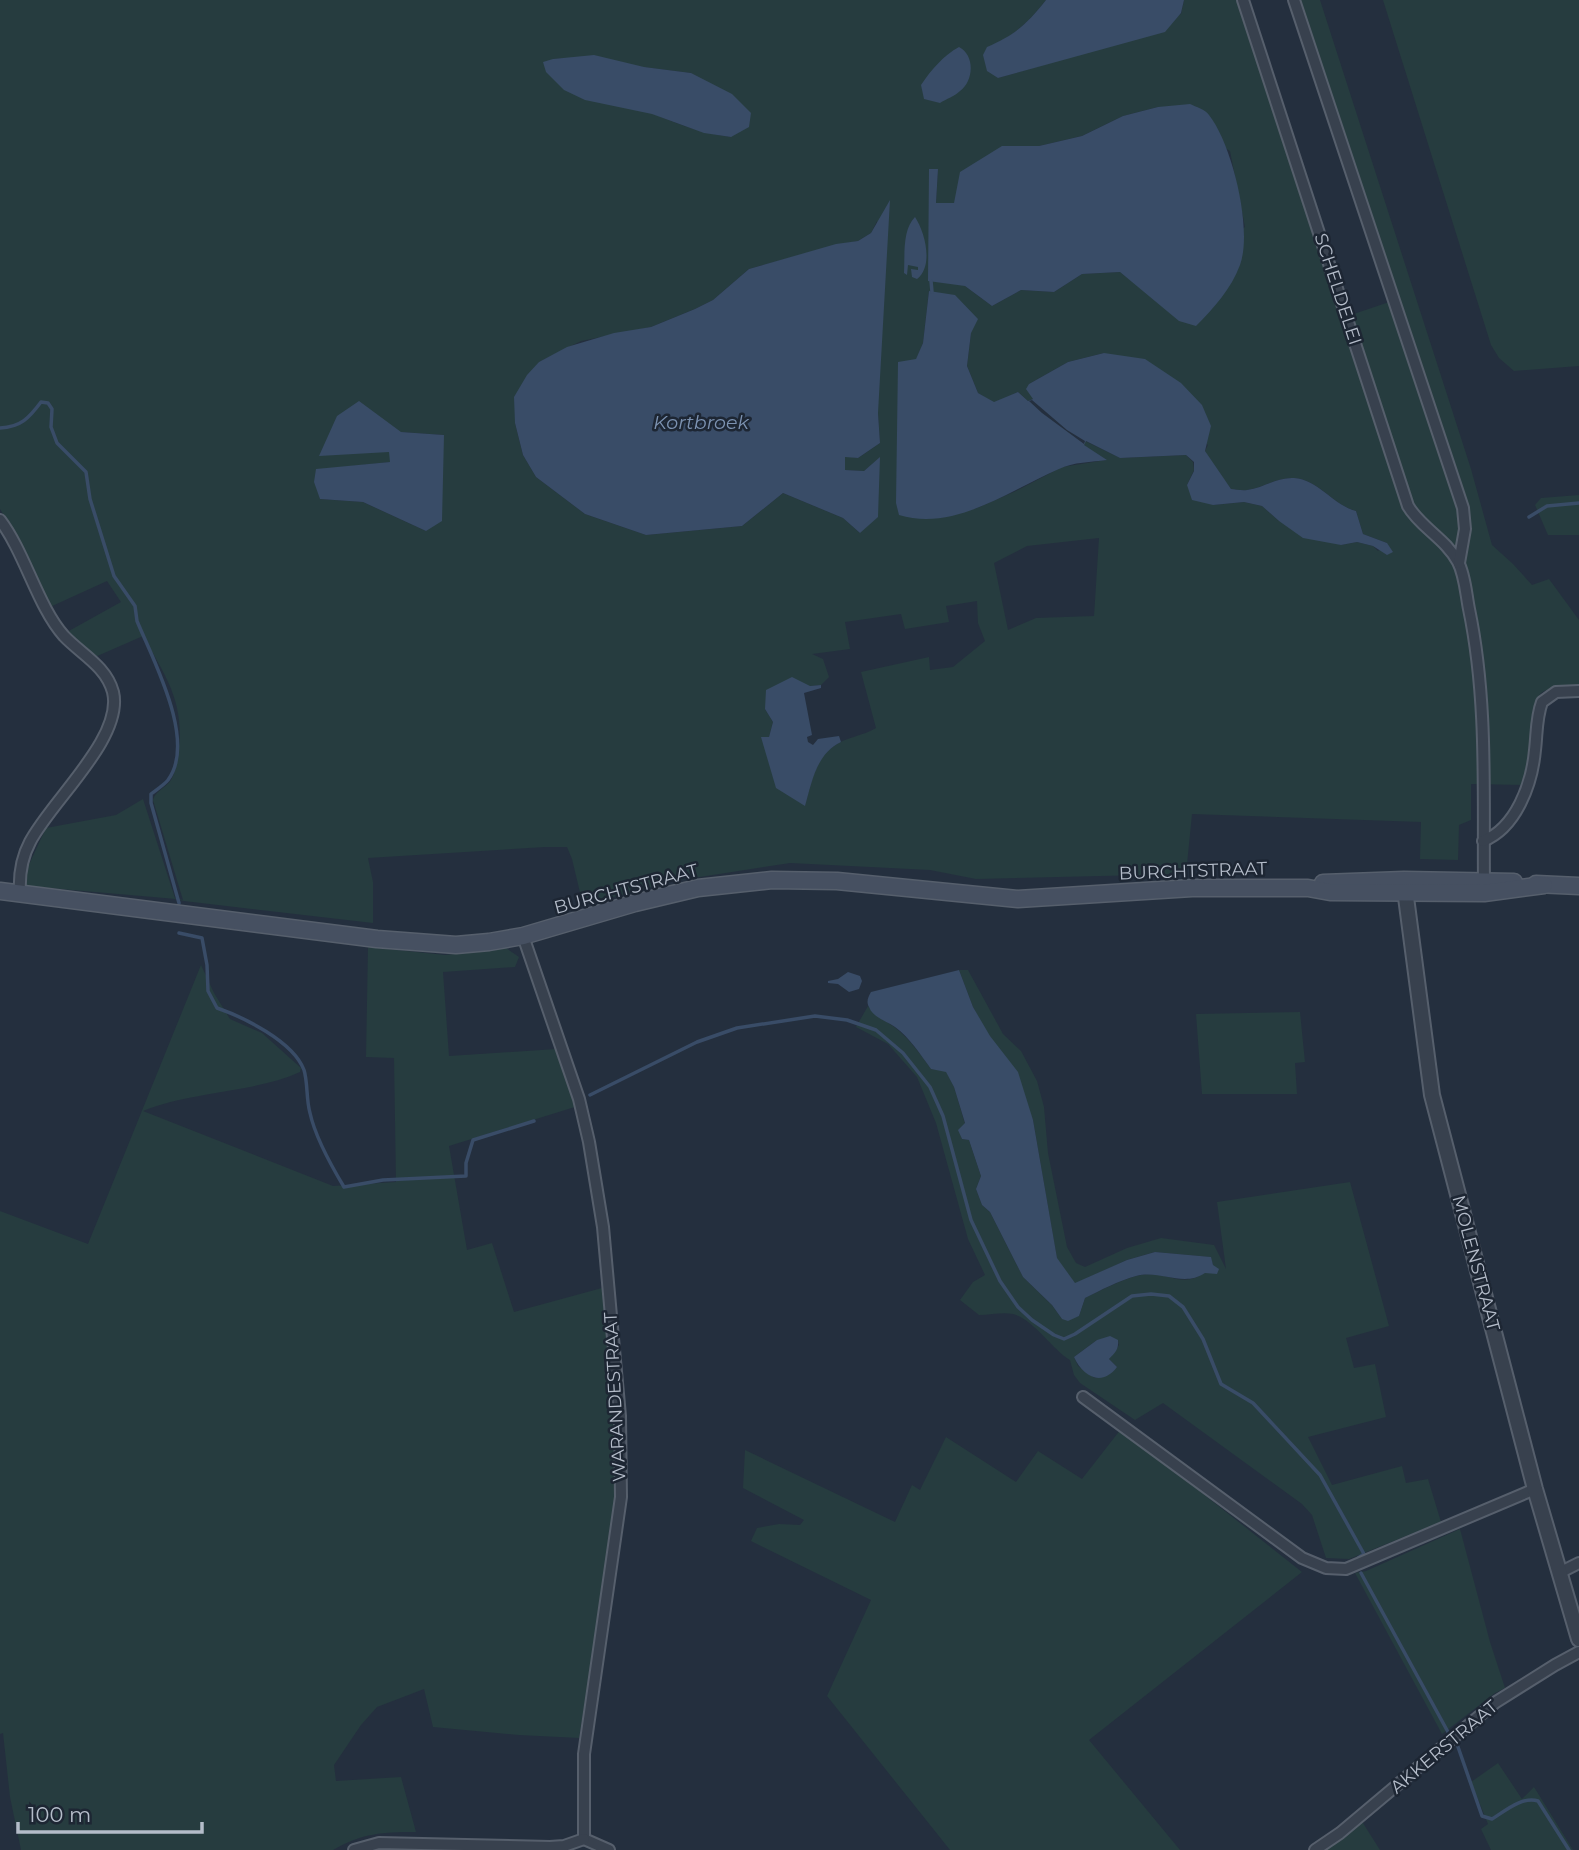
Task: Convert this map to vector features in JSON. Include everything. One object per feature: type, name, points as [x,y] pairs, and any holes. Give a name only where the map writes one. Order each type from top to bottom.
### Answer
[{"type":"main road","name":"BURCHTSTRAAT","points":[[0,891],[417,944],[467,944],[523,936],[685,891],[772,880],[837,881],[1018,898],[1192,888],[1308,887],[1347,881],[1404,886],[1579,886]]},
{"type":"street","name":"SCHELDELEI","points":[[1243,0],[1408,506],[1446,545],[1459,563]]},
{"type":"street","name":"SCHELDELEI","points":[[1294,0],[1462,509],[1465,529],[1459,563],[1479,672],[1484,887]]},
{"type":"street","points":[[0,520],[63,635],[107,677],[113,693],[113,713],[108,732],[44,819],[29,844],[19,877],[20,893]]},
{"type":"street","points":[[1483,841],[1506,827],[1528,783],[1542,702],[1556,692],[1579,691]]},
{"type":"street","name":"MOLENSTRAAT","points":[[1404,886],[1432,1095],[1535,1489],[1579,1639]]},
{"type":"street","name":"WARANDESTRAAT","points":[[523,936],[579,1099],[589,1142],[603,1227],[620,1416],[621,1497],[584,1754],[584,1839]]},
{"type":"street","points":[[1083,1397],[1302,1558],[1326,1568],[1346,1569],[1535,1489]]},
{"type":"street","points":[[1559,1573],[1579,1563]]},
{"type":"street","name":"AKKERSTRAAT","points":[[1315,1850],[1340,1833],[1496,1702],[1579,1652]]},
{"type":"street","points":[[354,1850],[379,1843],[550,1847],[564,1846],[584,1839],[609,1850]]},
{"type":"green space","points":[[0,0],[1046,0],[1020,28],[987,48],[998,78],[1070,57],[1181,14],[1184,0],[1237,0],[1342,318],[1398,299],[1299,0],[1320,0],[1471,469],[1492,545],[1532,585],[1549,579],[1579,620],[1579,687],[1549,689],[1541,693],[1535,708],[1524,785],[1471,784],[1471,820],[1459,825],[1458,860],[1420,859],[1421,822],[1192,814],[1186,874],[976,879],[930,870],[790,863],[674,881],[583,905],[567,847],[545,847],[368,858],[373,882],[373,923],[184,901],[176,899],[26,886],[26,871],[46,828],[116,815],[143,799],[175,898],[183,900],[153,800],[173,777],[178,756],[179,716],[171,689],[143,636],[95,657],[67,632],[121,602],[107,581],[50,607],[20,541],[0,509]],"holes":[[[569,58],[691,73],[731,137],[683,126],[661,117],[553,59]],[[1158,107],[1230,151],[1245,227],[1148,294],[1120,272],[1082,274],[1054,292],[1021,290],[992,306],[965,286],[929,203],[930,169],[938,169],[936,203],[954,203],[1002,147],[1039,146],[1082,136],[1123,116]],[[877,221],[880,443],[858,458],[845,456],[845,470],[864,471],[880,458],[860,533],[843,518],[783,493],[742,526],[646,535],[585,514],[536,477],[523,455],[515,423],[539,362],[581,341],[651,327],[695,309],[713,300],[749,269],[858,241],[871,233]],[[929,291],[971,333],[967,366],[978,393],[994,403],[1018,392],[1028,401],[1033,399],[1029,384],[1068,362],[1104,353],[1208,445],[1205,451],[1207,456],[1231,489],[1253,489],[1288,478],[1303,480],[1356,511],[1363,534],[1387,543],[1378,551],[1373,546],[1357,542],[1341,545],[1279,521],[1262,506],[1244,502],[1213,505],[1187,485],[1194,470],[1193,462],[1186,455],[1120,458],[1085,441],[1083,445],[1106,460],[1062,467],[977,508],[939,518],[898,363],[916,360],[923,343]],[[401,432],[444,435],[426,531],[363,502],[320,499],[316,470],[390,462],[390,452]],[[1099,538],[1094,616],[1036,618],[1008,630],[994,563],[1027,546]],[[977,601],[978,623],[985,641],[953,667],[930,670],[929,657],[861,672],[876,728],[834,746],[822,757],[805,805],[762,737],[769,737],[773,722],[765,709],[810,686],[821,685],[829,677],[823,659],[812,654],[850,649],[845,622],[901,614],[905,629],[949,622],[946,606]]]},
{"type":"green space","points":[[1383,0],[1579,0],[1579,366],[1514,371],[1499,358],[1491,345]]},
{"type":"green space","points":[[1579,495],[1579,535],[1548,535],[1535,505],[1541,498]]},
{"type":"green space","points":[[368,947],[445,955],[506,948],[519,957],[515,967],[443,972],[449,1056],[556,1049],[578,1106],[449,1146],[467,1250],[492,1243],[514,1312],[602,1288],[617,1431],[616,1479],[605,1577],[579,1738],[433,1727],[424,1689],[377,1707],[361,1725],[334,1765],[336,1781],[401,1777],[416,1832],[373,1835],[333,1850],[21,1850],[10,1797],[3,1733],[0,1734],[0,1211],[88,1244],[201,965],[230,1019],[262,1033],[301,1068],[300,1072],[263,1084],[181,1099],[143,1111],[333,1186],[396,1182],[394,1058],[366,1057]]},
{"type":"green space","points":[[959,970],[968,970],[1003,1034],[1021,1051],[1037,1081],[1044,1107],[1048,1153],[1067,1247],[1076,1263],[1085,1267],[1127,1248],[1161,1238],[1214,1245],[1226,1269],[1217,1202],[1350,1182],[1389,1326],[1346,1338],[1354,1368],[1375,1364],[1386,1417],[1308,1437],[1332,1485],[1402,1466],[1406,1483],[1428,1479],[1441,1522],[1349,1559],[1326,1558],[1312,1515],[1302,1504],[1163,1403],[1135,1420],[1080,1383],[1074,1375],[1070,1360],[1028,1322],[1013,1314],[979,1315],[960,1300],[973,1282],[985,1275],[968,1239],[936,1123],[917,1077],[888,1044],[856,1027],[868,1006],[903,1034],[931,1069],[946,1071],[954,1087],[965,1124],[959,1130],[962,1139],[969,1140],[981,1176],[976,1189],[982,1205],[990,1212],[1023,1277],[1052,1305],[1062,1319],[1079,1316],[1085,1298],[1130,1278],[1148,1274],[1193,1279],[1213,1265],[1210,1257],[1155,1252],[1127,1260],[1075,1284],[1057,1259],[1033,1120],[973,1007]],"holes":[[[1097,1340],[1118,1340],[1119,1345],[1109,1359],[1117,1367],[1095,1378],[1078,1366],[1074,1357]]]},
{"type":"green space","points":[[1300,1012],[1305,1062],[1295,1063],[1297,1094],[1202,1094],[1196,1014]]},
{"type":"green space","points":[[1121,1429],[1302,1572],[1089,1740],[1180,1850],[950,1850],[827,1696],[871,1600],[751,1541],[757,1528],[779,1524],[800,1525],[804,1520],[743,1488],[745,1450],[895,1522],[912,1485],[920,1490],[946,1437],[1016,1482],[1038,1451],[1082,1479]]},
{"type":"green space","points":[[1460,1529],[1505,1688],[1442,1734],[1355,1573],[1366,1571]]},
{"type":"green space","points":[[1498,1763],[1522,1799],[1534,1787],[1573,1850],[1491,1850],[1481,1829],[1488,1824],[1471,1782]]},
{"type":"green space","points":[[1361,1820],[1380,1850],[1323,1850]]},
{"type":"water","points":[[1046,0],[1184,0],[1181,13],[1165,32],[998,78],[987,71],[983,55],[987,47],[1020,28]]},
{"type":"water","points":[[959,47],[968,56],[971,68],[965,87],[940,103],[924,99],[921,85],[938,63]]},
{"type":"water","points":[[594,55],[644,67],[691,73],[732,94],[751,113],[749,127],[731,137],[704,133],[652,114],[585,100],[564,90],[546,72],[543,62]]},
{"type":"water","points":[[1190,104],[1207,113],[1225,146],[1238,187],[1244,230],[1240,265],[1232,282],[1196,326],[1179,321],[1120,272],[1082,274],[1054,292],[1021,290],[992,306],[965,286],[928,281],[929,169],[938,169],[936,203],[954,203],[960,172],[1002,146],[1039,146],[1082,136],[1123,116],[1158,107]]},
{"type":"water","name":"Kortbroek","points":[[890,200],[878,413],[880,443],[858,458],[845,457],[845,470],[864,471],[880,457],[878,517],[860,533],[843,518],[783,493],[742,526],[646,535],[585,514],[536,477],[523,455],[515,423],[514,397],[527,375],[539,362],[567,347],[614,333],[651,327],[695,309],[713,300],[749,269],[836,244],[858,241],[871,233]]},
{"type":"water","points":[[915,217],[926,249],[925,266],[917,279],[912,277],[911,269],[918,270],[918,267],[908,265],[907,275],[904,273],[906,236]]},
{"type":"water","points":[[929,291],[955,295],[978,319],[971,333],[967,366],[978,393],[994,402],[1018,392],[1028,401],[1033,399],[1026,389],[1029,384],[1068,362],[1104,353],[1145,359],[1181,383],[1202,405],[1211,426],[1205,451],[1231,489],[1253,489],[1288,478],[1311,483],[1340,504],[1356,511],[1363,534],[1387,543],[1393,552],[1387,555],[1373,546],[1357,542],[1341,545],[1303,538],[1262,506],[1244,502],[1213,505],[1192,500],[1187,485],[1194,471],[1194,462],[1186,455],[1120,458],[1086,441],[1084,445],[1107,460],[1064,467],[982,506],[961,513],[920,519],[899,515],[896,503],[898,362],[916,359],[923,343]]},
{"type":"water","points":[[359,401],[401,432],[444,435],[442,521],[426,531],[363,502],[320,499],[314,482],[316,469],[390,462],[389,452],[319,456],[337,416]]},
{"type":"water","points":[[792,677],[810,686],[821,685],[821,688],[804,693],[812,735],[807,737],[808,742],[813,745],[818,739],[839,736],[841,742],[820,761],[805,806],[776,788],[761,737],[769,737],[773,722],[765,709],[766,690]]},
{"type":"water","points":[[959,970],[973,1007],[990,1036],[1018,1072],[1033,1120],[1057,1258],[1075,1283],[1127,1260],[1155,1252],[1211,1257],[1213,1265],[1219,1269],[1217,1274],[1205,1273],[1188,1279],[1145,1274],[1129,1278],[1085,1298],[1079,1316],[1068,1321],[1062,1319],[1052,1305],[1023,1277],[990,1212],[982,1205],[976,1189],[981,1176],[969,1140],[962,1139],[958,1130],[965,1123],[954,1087],[946,1072],[931,1069],[905,1036],[874,1014],[868,1003],[871,992]]},
{"type":"water","points":[[848,972],[860,976],[862,981],[859,989],[849,992],[838,984],[828,983],[828,981],[838,979]]},
{"type":"water","points":[[1110,1336],[1118,1340],[1116,1351],[1109,1359],[1117,1367],[1105,1377],[1093,1377],[1082,1370],[1074,1357],[1097,1340]]},
{"type":"pier","points":[[1032,400],[1067,430],[1085,441],[1084,444],[1042,413],[1029,401]]},
{"type":"waterway","points":[[931,281],[932,292]]},
{"type":"waterway","points":[[0,428],[19,424],[41,402],[48,403],[52,409],[51,427],[57,443],[86,472],[90,499],[114,576],[135,606],[137,621],[161,678],[175,723],[178,744],[176,764],[168,780],[151,794],[151,803],[179,903]]},
{"type":"waterway","points":[[1529,517],[1547,506],[1579,503]]},
{"type":"waterway","points":[[179,933],[202,938],[208,991],[217,1008],[266,1032],[298,1059],[304,1070],[309,1108],[316,1131],[344,1187],[383,1180],[466,1176],[466,1163],[473,1140],[534,1121]]},
{"type":"waterway","points":[[590,1095],[697,1042],[737,1028],[815,1016],[847,1020],[876,1030],[903,1053],[930,1087],[943,1116],[971,1220],[1000,1281],[1018,1307],[1032,1320],[1064,1339],[1132,1296],[1169,1296],[1183,1307],[1203,1339],[1221,1384],[1253,1403],[1320,1475],[1364,1554],[1358,1558]]},
{"type":"waterway","points":[[1361,1573],[1448,1732]]},
{"type":"waterway","points":[[1457,1744],[1482,1816],[1492,1819],[1520,1802],[1538,1801],[1569,1850]]}]
